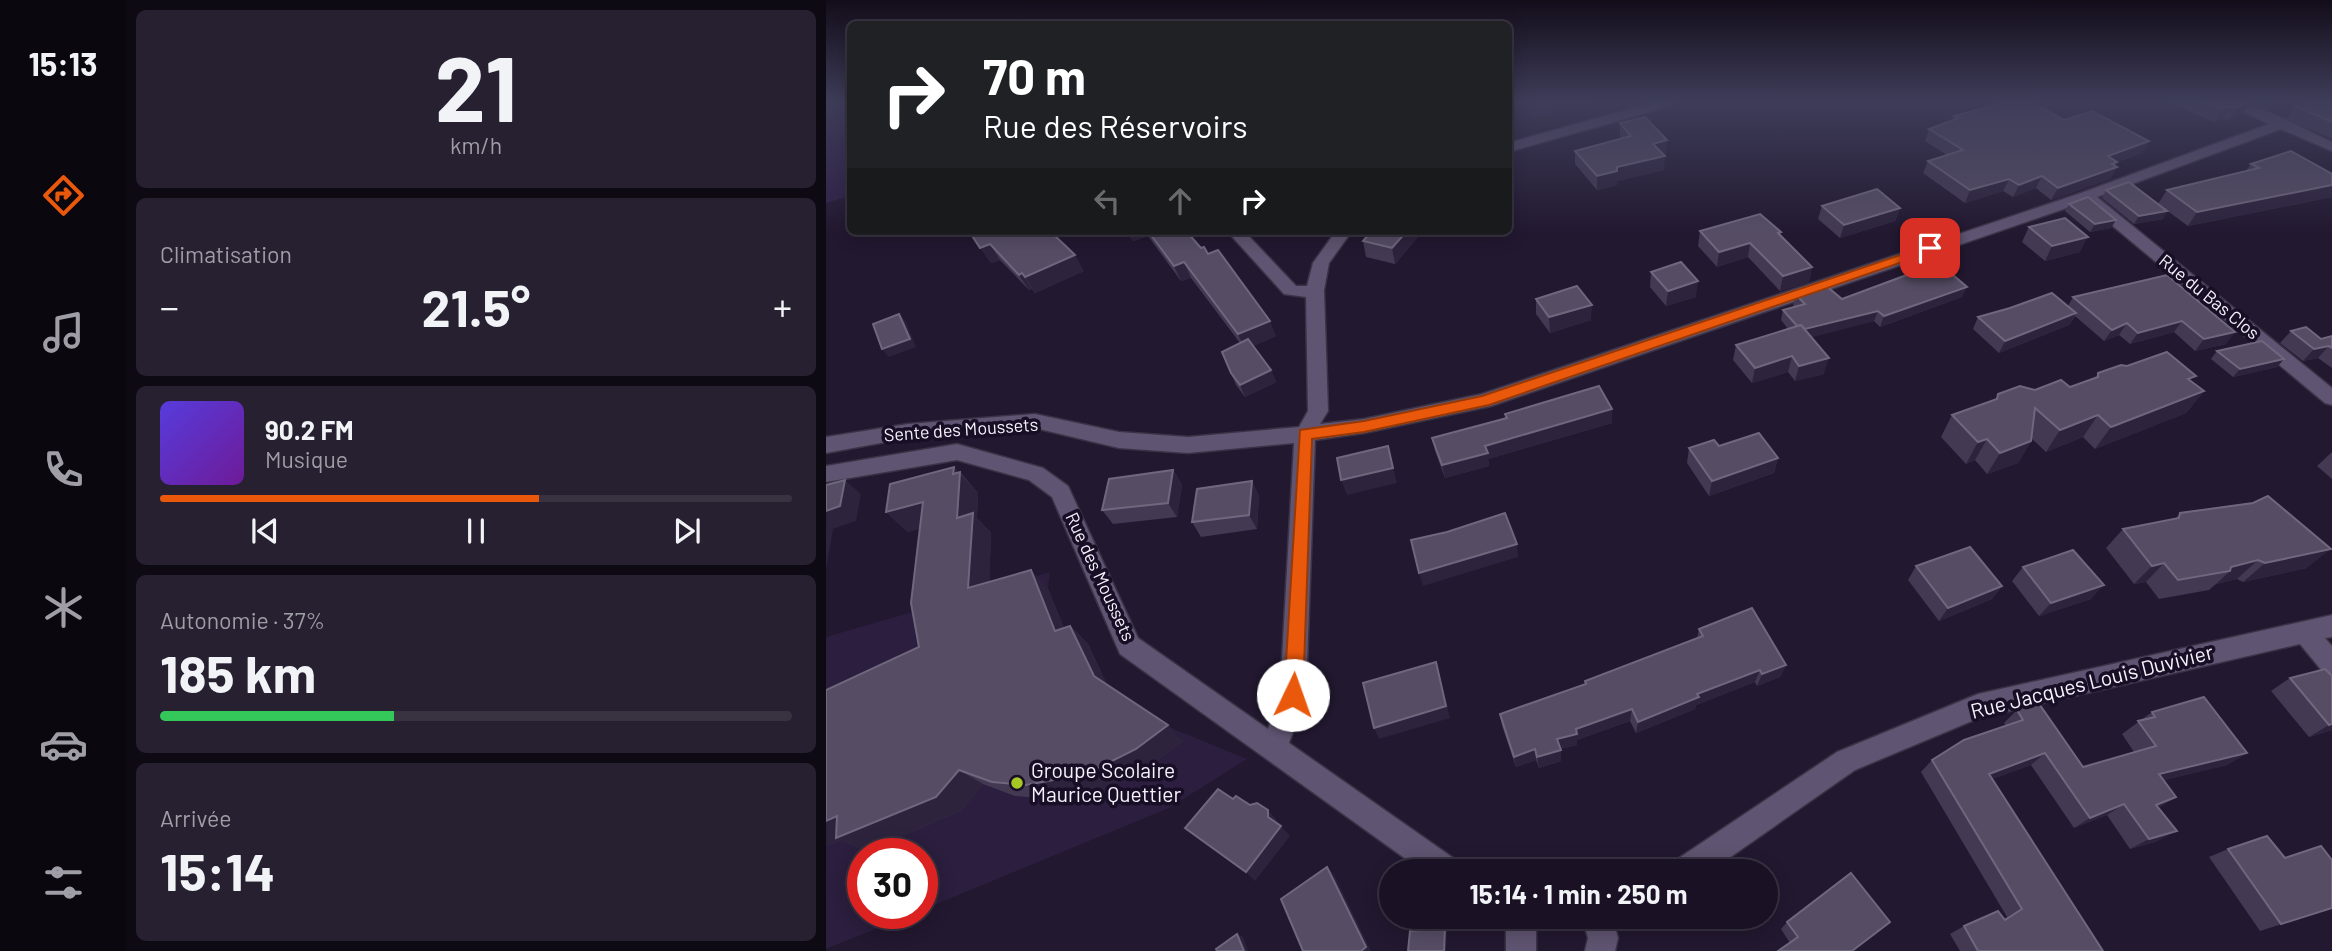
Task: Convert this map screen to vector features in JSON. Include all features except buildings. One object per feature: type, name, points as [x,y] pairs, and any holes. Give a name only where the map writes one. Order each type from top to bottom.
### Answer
[{"type":"street","name":"Sente des Moussets","points":[[826,444],[908,431],[1035,421],[1119,440],[1188,445],[1364,426],[1484,401],[2086,196],[2213,146]]},
{"type":"street","name":"Rue du Bas Clos","points":[[2086,196],[2332,398]]},
{"type":"street","points":[[1239,235],[1290,290],[1315,290]]},
{"type":"street","points":[[1275,746],[1293,695],[1305,434],[1318,411],[1315,290],[1321,263],[1341,235]]},
{"type":"street","name":"Rue des Moussets","points":[[826,474],[957,452],[1036,474],[1060,492],[1129,646],[1212,706],[1275,746],[1431,859]]},
{"type":"street","name":"Rue Jacques Louis Duvivier","points":[[1702,859],[1846,761],[1978,706],[2332,626]]},
{"type":"street","points":[[2304,632],[2332,664]]},
{"type":"street","points":[[1521,929],[1521,951]]},
{"type":"street","points":[[1600,951],[1603,938],[1601,929]]},
{"type":"shaded area","points":[[826,146],[847,146],[847,197],[826,203]]},
{"type":"shaded area","name":"Groupe Scolaire Maurice Quettier","points":[[1050,572],[1048,589],[1072,648],[1095,663],[1111,693],[1147,718],[1247,759],[1169,808],[938,903],[938,838],[847,838],[847,929],[876,929],[826,949],[826,637]]},
{"type":"place","name":"Groupe Scolaire Maurice Quettier","points":[[1017,783]]},
{"type":"route","points":[[1293,695],[1305,434],[1364,426],[1484,401],[1930,248]]}]
